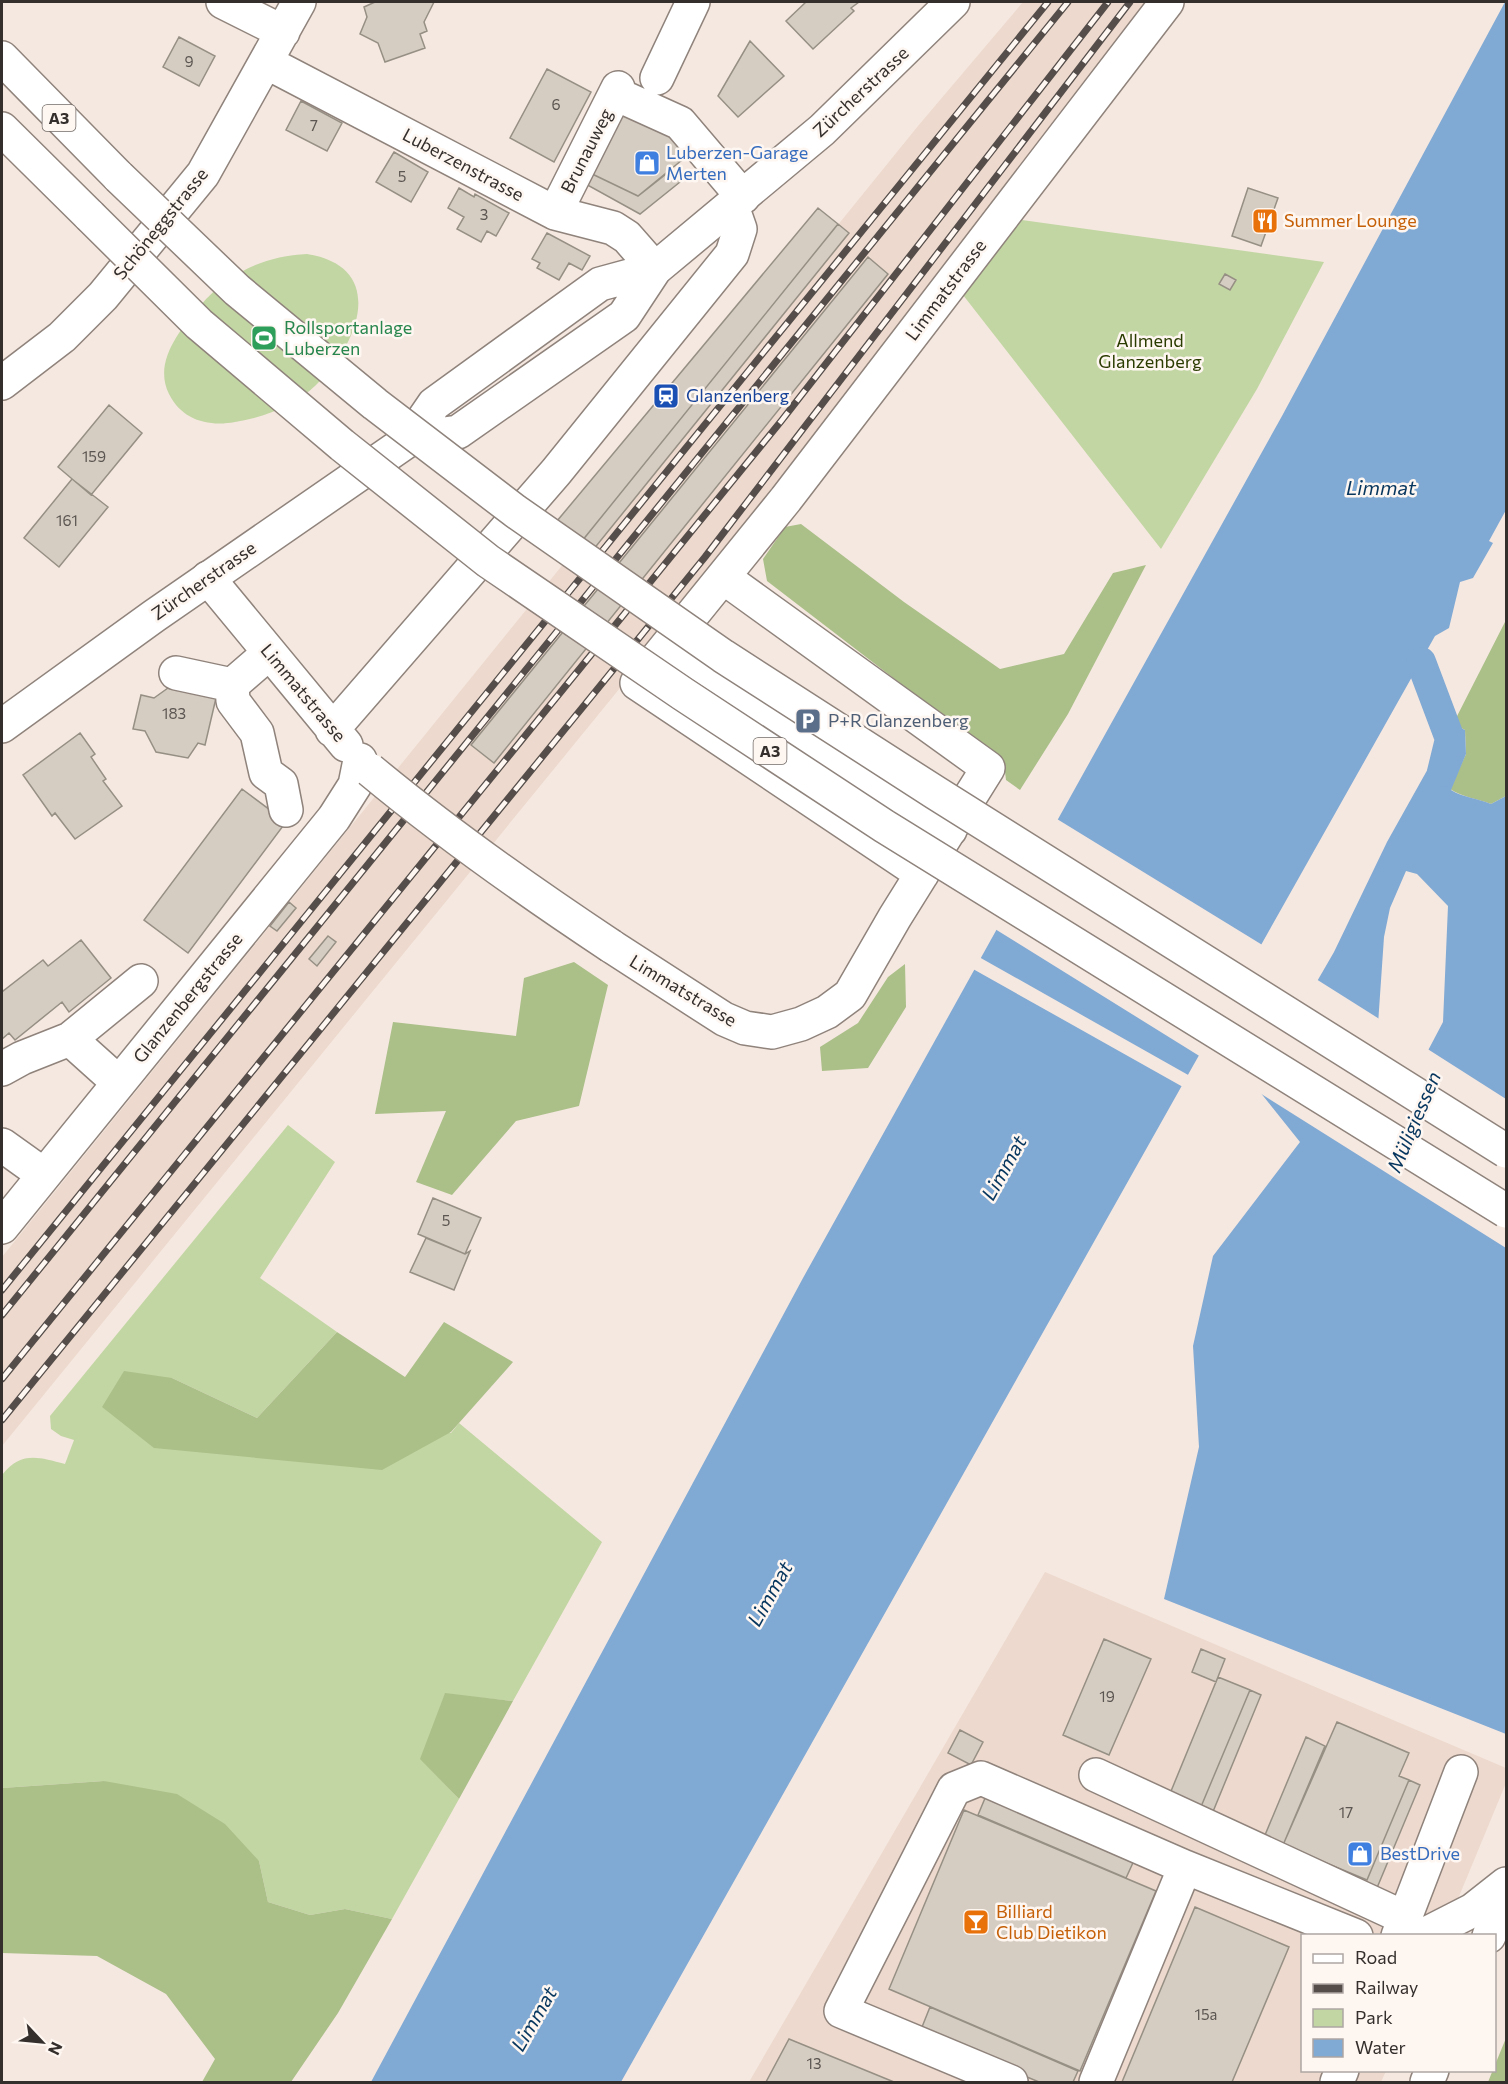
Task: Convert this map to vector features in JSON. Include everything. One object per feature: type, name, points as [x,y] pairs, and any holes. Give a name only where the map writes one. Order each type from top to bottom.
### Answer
[{"type":"main road","points":[[223,2],[283,32]]},
{"type":"main road","name":"Schöneggstrasse","points":[[2,383],[63,337],[110,287],[203,174],[299,2]]},
{"type":"main road","points":[[657,78],[693,2]]},
{"type":"main road","name":"Zürcherstrasse","points":[[2,726],[208,578],[410,439],[434,404],[600,284],[655,269],[830,123],[953,2]]},
{"type":"main road","name":"Limmatstrasse","points":[[922,874],[637,682],[723,577],[1167,2]]},
{"type":"main road","name":"A3","points":[[2,58],[119,177],[237,290],[375,404],[515,511],[723,656],[1506,1151]]},
{"type":"main road","name":"Luberzenstrasse","points":[[266,62],[555,213],[613,228],[627,237],[655,269]]},
{"type":"main road","name":"Brunauweg","points":[[555,213],[622,93],[680,123],[738,201]]},
{"type":"main road","name":"A3","points":[[2,129],[199,324],[342,445],[488,561],[683,694],[884,826],[1506,1211]]},
{"type":"main road","points":[[332,729],[556,472],[732,254],[740,229],[738,201]]},
{"type":"main road","name":"Limmatstrasse","points":[[208,578],[332,729],[365,765],[435,824],[524,889],[724,1019],[744,1028],[772,1032],[801,1024],[827,1012],[850,995],[988,768],[723,577]]},
{"type":"main road","points":[[669,644],[950,830]]},
{"type":"main road","points":[[232,685],[269,653]]},
{"type":"main road","points":[[176,673],[232,685]]},
{"type":"main road","points":[[232,685],[234,701],[257,733],[266,773],[281,784],[286,810]]},
{"type":"main road","name":"Glanzenbergstrasse","points":[[2,1227],[334,818],[365,765]]},
{"type":"main road","points":[[2,1069],[22,1058],[70,1039],[141,981]]},
{"type":"main road","points":[[70,1039],[119,1083]]},
{"type":"main road","points":[[2,1145],[44,1175]]},
{"type":"main road","points":[[1408,1930],[1461,1772]]},
{"type":"main road","points":[[1096,1775],[1408,1930],[1473,1910],[1506,1884]]},
{"type":"main road","points":[[1011,2082],[840,2011],[954,1789],[981,1779],[1185,1867],[1353,1934]]},
{"type":"main road","points":[[1096,2082],[1185,1867]]},
{"type":"main road","points":[[1489,1934],[1506,1893]]},
{"type":"shaded area","points":[[1023,2],[1155,2],[748,531],[2,1446],[2,1257],[918,126]]},
{"type":"shaded area","points":[[1045,1572],[1506,1768],[1506,1783],[1443,1934],[1301,1934],[1301,2072],[1386,2072],[1381,2082],[749,2082]]},
{"type":"green space","name":"Allmend Glanzenberg","points":[[1022,220],[1324,262],[1257,389],[1161,549],[963,295]]},
{"type":"green space","name":"Rollsportanlage Luberzen","points":[[307,254],[333,262],[349,274],[357,291],[358,310],[353,330],[344,350],[331,369],[316,385],[289,405],[257,417],[235,422],[215,423],[188,416],[174,403],[169,394],[164,370],[171,347],[192,315],[222,284],[248,268],[276,258]]},
{"type":"green space","points":[[801,524],[904,602],[1000,669],[1064,654],[1113,573],[1146,565],[1068,714],[1020,790],[1006,780],[1004,763],[767,581],[763,559],[785,527]]},
{"type":"green space","points":[[1506,620],[1506,796],[1491,804],[1450,789],[1466,754],[1465,730],[1453,724]]},
{"type":"green space","points":[[574,962],[608,985],[579,1106],[516,1121],[452,1195],[416,1182],[446,1111],[375,1114],[393,1022],[516,1036],[524,978]]},
{"type":"green space","points":[[905,964],[906,1007],[868,1068],[822,1071],[820,1047],[858,1023],[888,977]]},
{"type":"green space","points":[[288,1125],[335,1162],[260,1278],[337,1332],[257,1418],[172,1378],[102,1407],[451,1433],[459,1423],[602,1542],[513,1701],[445,1694],[421,1759],[459,1799],[392,1919],[345,1909],[310,1915],[268,1902],[259,1861],[104,1781],[2,1788],[2,1475],[9,1467],[23,1459],[38,1458],[65,1464],[74,1440],[61,1436],[51,1429],[50,1416]]},
{"type":"green space","points":[[444,1322],[513,1362],[451,1432],[382,1470],[154,1448],[102,1407],[124,1371],[172,1378],[257,1418],[337,1332],[405,1377]]},
{"type":"green space","points":[[445,1693],[513,1701],[459,1799],[420,1759]]},
{"type":"green space","points":[[104,1781],[177,1794],[225,1824],[259,1861],[268,1902],[310,1915],[345,1909],[392,1919],[338,2013],[291,2082],[202,2082],[215,2059],[166,1994],[97,1956],[2,1953],[2,1788]]},
{"type":"green space","points":[[1506,2038],[1506,2082],[1488,2082],[1492,2072],[1496,2072],[1496,2062]]},
{"type":"water","name":"Limmat","points":[[1505,2],[1506,510],[1489,541],[1493,543],[1473,578],[1460,582],[1449,628],[1435,636],[621,2082],[371,2082],[803,1278],[1282,416]]},
{"type":"water","points":[[1453,724],[1465,730],[1466,754],[1451,790],[1491,804],[1506,796],[1506,1734],[1164,1599],[1199,1447],[1193,1346],[1213,1256],[1300,1142],[1256,1087],[1334,952],[1387,842]],"holes":[[[1406,871],[1417,874],[1448,906],[1443,1022],[1402,1100],[1360,1074],[1377,1039],[1384,937],[1390,908]]]},
{"type":"pier","points":[[1057,819],[1264,946],[1201,1057],[995,929]]},
{"type":"pier","points":[[979,957],[1190,1076],[1183,1087],[973,969]]},
{"type":"pier","points":[[1316,979],[1381,1020],[1379,1040],[1363,1073],[1401,1096],[1426,1048],[1506,1099],[1506,1248],[1255,1090],[1253,1086]]},
{"type":"building","points":[[375,2],[434,2],[424,22],[427,31],[420,34],[425,48],[385,62],[378,43],[360,34],[367,17],[364,7]]},
{"type":"building","points":[[806,2],[859,2],[851,8],[854,11],[813,49],[786,21]]},
{"type":"building","points":[[179,37],[215,56],[199,86],[163,67]]},
{"type":"building","points":[[750,41],[784,76],[738,117],[718,96]]},
{"type":"building","points":[[547,69],[591,92],[554,162],[510,138]]},
{"type":"building","points":[[301,101],[342,123],[327,151],[286,130]]},
{"type":"building","points":[[621,109],[674,131],[693,151],[638,196],[588,172]]},
{"type":"building","points":[[394,152],[428,172],[411,202],[376,182]]},
{"type":"building","points":[[670,171],[680,182],[640,214],[582,182],[588,172],[638,196]]},
{"type":"building","points":[[459,188],[509,213],[496,236],[487,231],[481,242],[457,229],[464,217],[448,208]]},
{"type":"building","points":[[1248,188],[1278,198],[1261,246],[1232,236]]},
{"type":"building","name":"Glanzenberg","points":[[818,208],[838,224],[582,541],[557,521]]},
{"type":"building","points":[[838,224],[849,233],[593,550],[582,541]]},
{"type":"building","points":[[547,233],[590,256],[582,270],[569,263],[559,280],[537,268],[540,263],[532,259]]},
{"type":"building","points":[[868,257],[888,274],[494,763],[471,745]]},
{"type":"building","points":[[1225,274],[1236,280],[1230,290],[1219,284]]},
{"type":"building","points":[[109,405],[142,433],[91,495],[58,467]]},
{"type":"building","points":[[72,479],[108,507],[59,567],[24,538]]},
{"type":"building","points":[[168,688],[216,698],[205,745],[198,743],[188,758],[156,752],[145,731],[133,729],[141,695],[154,698]]},
{"type":"building","points":[[80,733],[95,754],[91,757],[106,779],[103,781],[122,806],[75,839],[55,813],[52,816],[23,775]]},
{"type":"building","points":[[242,789],[286,822],[188,953],[144,920]]},
{"type":"building","points":[[289,902],[296,908],[277,931],[270,926]]},
{"type":"building","points":[[328,936],[336,942],[317,966],[309,959]]},
{"type":"building","points":[[81,940],[111,978],[69,1012],[62,1002],[15,1040],[9,1033],[2,1039],[2,989],[3,991],[43,960],[48,966]]},
{"type":"building","points":[[433,1198],[481,1218],[465,1254],[418,1234]]},
{"type":"building","points":[[426,1238],[465,1254],[470,1251],[454,1290],[410,1272]]},
{"type":"building","points":[[1104,1639],[1151,1659],[1109,1755],[1063,1735]]},
{"type":"building","points":[[1201,1649],[1225,1659],[1216,1682],[1192,1672]]},
{"type":"building","points":[[1218,1677],[1250,1690],[1200,1809],[1169,1796]]},
{"type":"building","points":[[1250,1690],[1261,1695],[1212,1814],[1200,1809]]},
{"type":"building","points":[[1337,1722],[1409,1753],[1399,1776],[1409,1780],[1367,1880],[1283,1845]]},
{"type":"building","points":[[960,1730],[983,1742],[971,1765],[948,1753]]},
{"type":"building","points":[[1306,1737],[1325,1746],[1283,1845],[1367,1880],[1409,1780],[1420,1785],[1374,1895],[1260,1847]]},
{"type":"building","points":[[988,1791],[1137,1854],[1126,1878],[978,1815]]},
{"type":"building","points":[[964,1810],[1156,1891],[1080,2071],[889,1989]]},
{"type":"building","points":[[1195,1907],[1289,1947],[1232,2082],[1122,2082]]},
{"type":"building","points":[[930,2007],[1078,2071],[1073,2082],[1039,2082],[920,2032]]},
{"type":"building","points":[[789,2039],[894,2082],[766,2082]]},
{"type":"waterway","name":"Müligiessen","points":[[1421,662],[1450,739],[1442,772]]},
{"type":"railway","points":[[2,1290],[1048,2]]},
{"type":"railway","points":[[2,1315],[1068,2]]},
{"type":"railway","points":[[2,1379],[782,420],[1108,2]]},
{"type":"railway","points":[[2,1420],[705,557],[1130,2]]},
{"type":"place","name":"Luberzen-Garage Merten","points":[[647,163]]},
{"type":"place","name":"Summer Lounge","points":[[1265,221]]},
{"type":"place","name":"Rollsportanlage Luberzen","points":[[264,338]]},
{"type":"place","name":"Glanzenberg","points":[[666,396]]},
{"type":"place","name":"P+R Glanzenberg","points":[[808,721]]},
{"type":"place","name":"BestDrive","points":[[1360,1854]]},
{"type":"place","name":"Billiard Club Dietikon","points":[[976,1922]]}]
